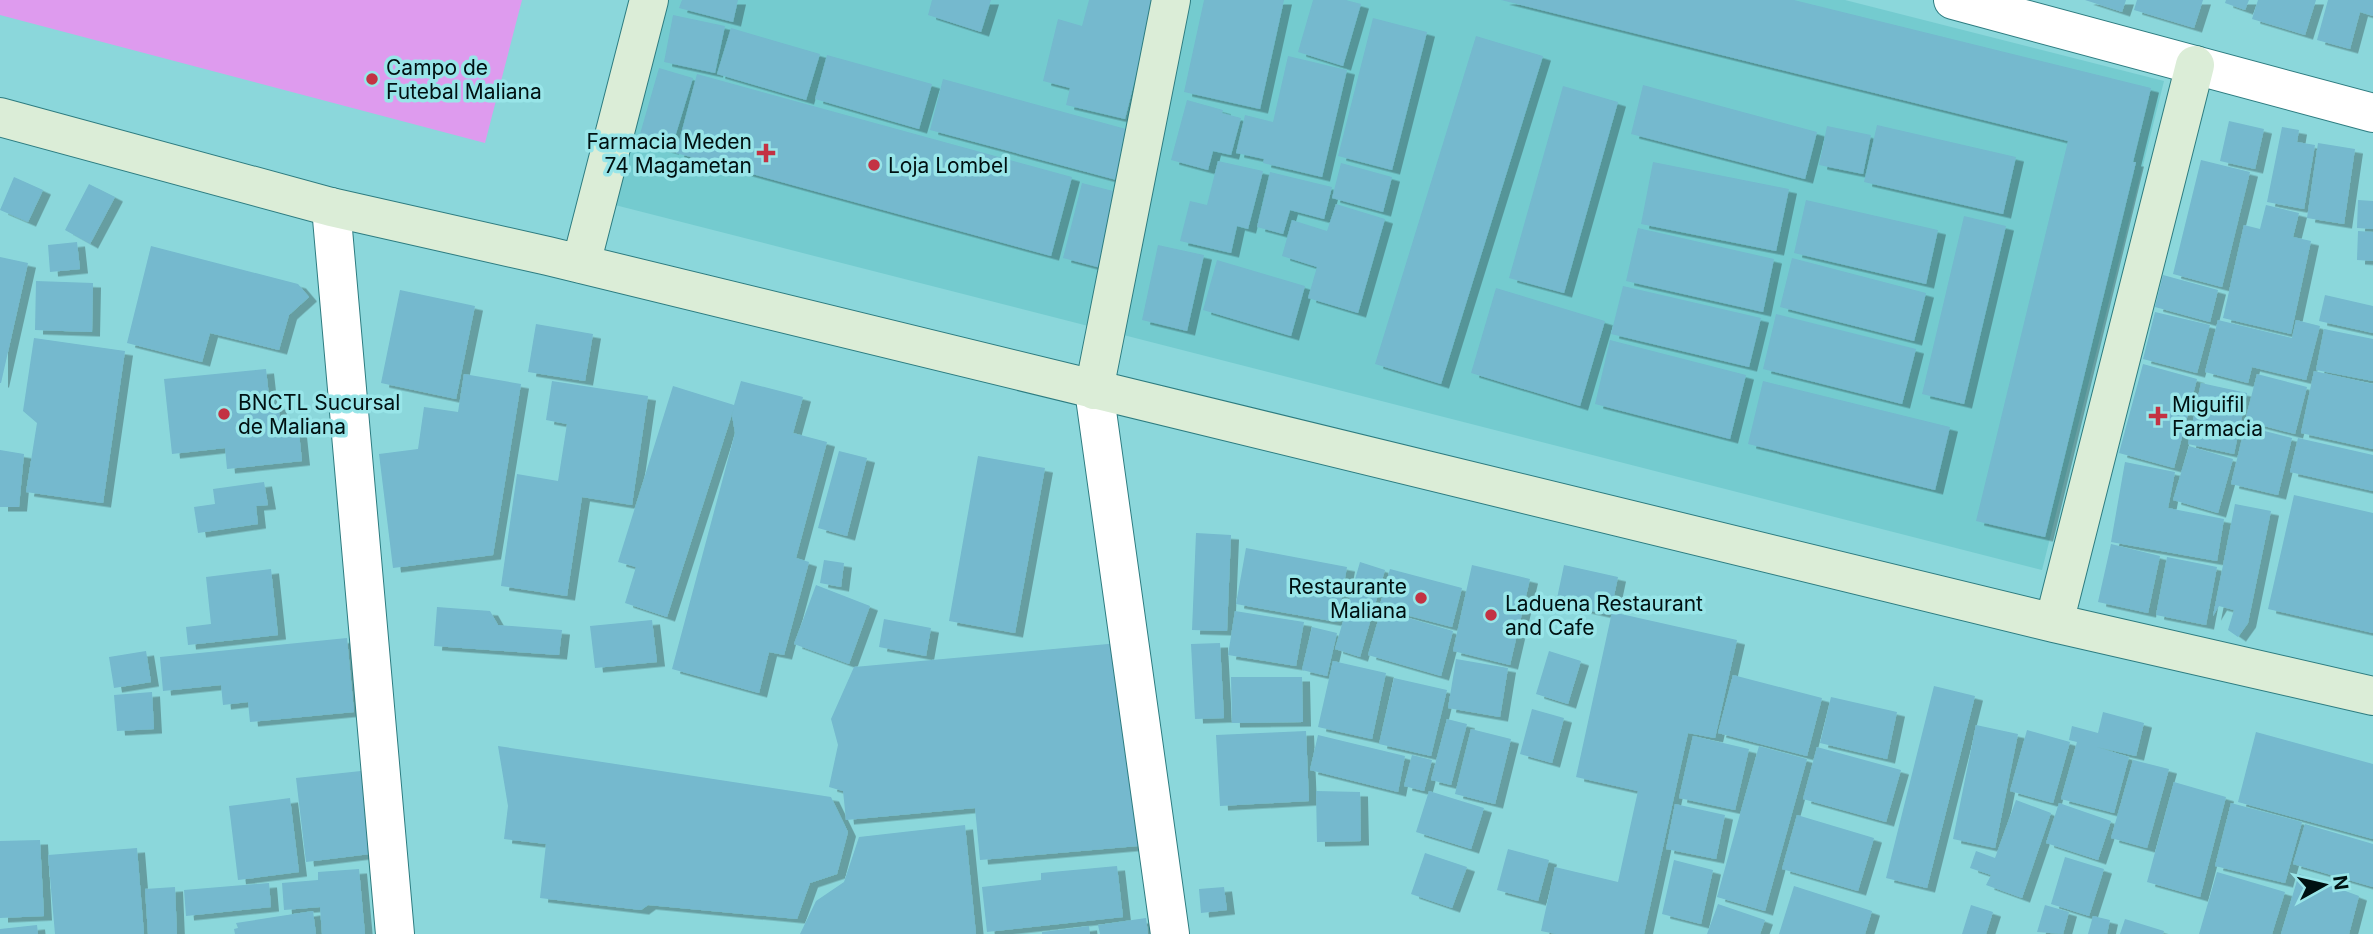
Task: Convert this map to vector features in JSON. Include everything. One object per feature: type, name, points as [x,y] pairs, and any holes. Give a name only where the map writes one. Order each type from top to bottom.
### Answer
[{"type":"street","points":[[582,264],[649,0]]},
{"type":"street","points":[[1170,934],[1094,390],[1171,0]]},
{"type":"street","points":[[1953,0],[2373,113]]},
{"type":"street","points":[[2054,623],[2195,65]]},
{"type":"street","points":[[0,117],[331,206],[582,264],[2054,623],[2373,696]]},
{"type":"street","points":[[331,206],[395,934]]},
{"type":"shaded area","name":"Campo de Futebal Maliana","points":[[0,0],[522,0],[485,143],[0,15]]},
{"type":"shaded area","points":[[667,0],[1845,0],[2164,81],[2042,570],[615,205]]},
{"type":"building","points":[[682,0],[738,0],[733,22],[679,8]]},
{"type":"building","points":[[932,0],[991,0],[981,32],[928,15]]},
{"type":"building","points":[[1089,0],[1155,0],[1125,119],[1066,105],[1070,88],[1043,81],[1058,19],[1082,26]]},
{"type":"building","points":[[1204,0],[1284,0],[1260,109],[1184,92]]},
{"type":"building","points":[[1313,0],[1346,0],[1361,4],[1343,66],[1298,52]]},
{"type":"building","points":[[1501,0],[1794,0],[2151,88],[2133,162],[2136,162],[2045,537],[1976,521],[2068,141]]},
{"type":"building","points":[[2085,0],[2126,0],[2122,12]]},
{"type":"building","points":[[2137,0],[2203,0],[2194,28],[2134,10]]},
{"type":"building","points":[[2226,0],[2249,0],[2245,10],[2225,3]]},
{"type":"building","points":[[2258,0],[2316,0],[2305,35],[2252,19]]},
{"type":"building","points":[[2328,0],[2373,0],[2373,16],[2360,12],[2350,49],[2317,40]]},
{"type":"building","points":[[673,15],[725,26],[715,73],[664,62]]},
{"type":"building","points":[[1373,18],[1427,32],[1392,170],[1338,156]]},
{"type":"building","points":[[731,28],[820,54],[806,100],[717,74]]},
{"type":"building","points":[[1476,36],[1543,56],[1441,384],[1375,364]]},
{"type":"building","points":[[827,55],[932,84],[919,129],[815,99]]},
{"type":"building","points":[[1288,56],[1347,70],[1322,177],[1263,163],[1264,159],[1236,153],[1245,115],[1273,122]]},
{"type":"building","points":[[659,68],[693,78],[671,150],[638,141]]},
{"type":"building","name":"Loja Lombel","points":[[697,74],[1072,177],[1051,256],[676,153]]},
{"type":"building","points":[[943,79],[1137,132],[1124,182],[930,130]]},
{"type":"building","points":[[1643,85],[1817,132],[1805,179],[1631,134]]},
{"type":"building","points":[[1563,86],[1618,102],[1564,293],[1509,278]]},
{"type":"building","points":[[1187,100],[1241,118],[1231,155],[1213,151],[1208,170],[1171,160]]},
{"type":"building","points":[[2229,121],[2264,129],[2255,169],[2220,161]]},
{"type":"building","points":[[1877,125],[2016,157],[2003,214],[1864,182]]},
{"type":"building","points":[[1827,126],[1871,135],[1863,174],[1819,165]]},
{"type":"building","points":[[2282,127],[2299,130],[2297,142],[2315,145],[2304,209],[2267,202]]},
{"type":"building","points":[[2318,143],[2355,149],[2344,224],[2307,218]]},
{"type":"building","points":[[2201,160],[2250,172],[2222,287],[2173,274]]},
{"type":"building","points":[[1218,161],[1263,171],[1248,229],[1237,226],[1231,253],[1180,241],[1190,201],[1207,205]]},
{"type":"building","points":[[1653,162],[1789,189],[1776,251],[1641,224]]},
{"type":"building","points":[[1341,163],[1392,177],[1383,212],[1332,198]]},
{"type":"building","points":[[1270,172],[1332,187],[1324,219],[1290,210],[1283,234],[1257,227]]},
{"type":"building","points":[[14,177],[43,190],[28,222],[0,210]]},
{"type":"building","points":[[1082,183],[1125,194],[1105,269],[1063,258]]},
{"type":"building","points":[[89,184],[115,197],[90,244],[65,230]]},
{"type":"building","points":[[1806,200],[1938,230],[1926,284],[1794,253]]},
{"type":"building","points":[[2358,200],[2373,201],[2373,229],[2357,228]]},
{"type":"building","points":[[1336,204],[1385,219],[1358,313],[1308,298],[1317,267],[1282,256],[1292,220],[1327,231]]},
{"type":"building","points":[[2266,205],[2299,213],[2293,237],[2311,241],[2291,334],[2223,318],[2244,225],[2260,229]]},
{"type":"building","points":[[1964,216],[2006,226],[1964,404],[1922,394]]},
{"type":"building","points":[[1638,228],[1774,259],[1763,312],[1626,281]]},
{"type":"building","points":[[2358,231],[2373,232],[2373,261],[2357,260]]},
{"type":"building","points":[[77,242],[80,269],[50,272],[48,245]]},
{"type":"building","points":[[1158,245],[1204,255],[1187,331],[1142,320]]},
{"type":"building","points":[[151,246],[298,284],[309,297],[289,315],[279,350],[210,333],[202,362],[127,343]]},
{"type":"building","points":[[0,257],[28,263],[1,383],[0,383]]},
{"type":"building","points":[[1792,258],[1926,293],[1914,341],[1780,307]]},
{"type":"building","points":[[1217,260],[1305,286],[1291,336],[1203,310]]},
{"type":"building","points":[[2163,275],[2218,290],[2210,322],[2155,307]]},
{"type":"building","points":[[36,281],[93,283],[92,332],[35,330]]},
{"type":"building","points":[[1623,286],[1761,318],[1749,367],[1611,334]]},
{"type":"building","points":[[1496,288],[1605,321],[1580,406],[1471,373]]},
{"type":"building","points":[[400,290],[475,306],[456,399],[381,383]]},
{"type":"building","points":[[2325,295],[2373,306],[2373,333],[2319,321]]},
{"type":"building","points":[[2155,312],[2210,325],[2197,373],[2143,359]]},
{"type":"building","points":[[1776,314],[1916,349],[1902,404],[1763,369]]},
{"type":"building","points":[[2218,320],[2292,338],[2296,320],[2320,326],[2306,380],[2252,367],[2248,383],[2205,372]]},
{"type":"building","points":[[536,324],[593,334],[585,381],[528,372]]},
{"type":"building","points":[[2324,329],[2373,339],[2373,381],[2316,370]]},
{"type":"building","points":[[34,338],[125,351],[103,503],[26,492],[37,423],[23,411]]},
{"type":"building","points":[[1610,340],[1746,375],[1730,439],[1595,404]]},
{"type":"building","name":"Miguifil Farmacia","points":[[2143,364],[2197,379],[2174,468],[2119,453]]},
{"type":"building","name":"BNCTL Sucursal de Maliana","points":[[266,369],[270,405],[278,405],[281,425],[298,423],[302,461],[227,469],[225,448],[172,454],[164,379]]},
{"type":"building","points":[[2314,371],[2373,384],[2373,449],[2301,433]]},
{"type":"building","points":[[464,374],[521,384],[493,555],[393,568],[379,454],[418,449],[424,407],[458,412]]},
{"type":"building","points":[[2257,374],[2307,387],[2295,434],[2245,421]]},
{"type":"building","points":[[552,381],[648,396],[632,505],[582,497],[567,596],[501,586],[517,474],[558,481],[567,424],[546,420]]},
{"type":"building","points":[[741,381],[803,397],[793,433],[827,442],[796,558],[809,562],[784,655],[769,652],[759,693],[672,669],[735,433],[732,415],[734,408],[667,617],[625,603],[636,567],[618,562],[673,386],[734,405]]},
{"type":"building","points":[[1763,381],[1950,427],[1935,490],[1748,444]]},
{"type":"building","points":[[2201,383],[2247,393],[2234,454],[2188,444]]},
{"type":"building","points":[[2245,426],[2292,438],[2278,495],[2231,484]]},
{"type":"building","points":[[2298,438],[2373,455],[2373,491],[2290,472]]},
{"type":"building","points":[[2189,446],[2233,459],[2218,513],[2173,500]]},
{"type":"building","points":[[0,450],[24,454],[19,507],[0,507]]},
{"type":"building","points":[[839,451],[867,458],[847,536],[818,528]]},
{"type":"building","points":[[978,456],[1045,468],[1015,633],[949,621]]},
{"type":"building","points":[[2125,462],[2175,472],[2168,508],[2224,519],[2217,561],[2111,542]]},
{"type":"building","points":[[264,482],[268,505],[256,506],[258,524],[198,533],[194,507],[215,504],[213,489]]},
{"type":"building","points":[[2294,495],[2373,513],[2373,633],[2268,609]]},
{"type":"building","points":[[2235,504],[2271,511],[2248,623],[2238,637],[2228,630],[2234,610],[2219,606],[2213,616]]},
{"type":"building","points":[[1196,533],[1231,535],[1227,631],[1192,630]]},
{"type":"building","points":[[2111,544],[2160,556],[2148,613],[2098,602]]},
{"type":"building","points":[[1246,548],[1347,567],[1337,622],[1236,604]]},
{"type":"building","points":[[2167,557],[2217,567],[2206,625],[2156,615]]},
{"type":"building","points":[[824,560],[844,563],[841,587],[820,583]]},
{"type":"building","points":[[1360,562],[1385,570],[1360,657],[1335,649]]},
{"type":"building","name":"Laduena Restaurant and Cafe","points":[[1472,565],[1530,579],[1510,665],[1453,651]]},
{"type":"building","points":[[1564,565],[1618,577],[1610,615],[1556,603]]},
{"type":"building","points":[[271,569],[278,635],[188,645],[186,627],[211,624],[206,577]]},
{"type":"building","name":"Restaurante Maliana","points":[[1390,569],[1462,588],[1452,627],[1379,608]]},
{"type":"building","points":[[816,585],[870,606],[849,664],[794,644]]},
{"type":"building","points":[[437,607],[490,611],[498,625],[562,630],[559,655],[434,646]]},
{"type":"building","points":[[1381,610],[1453,631],[1441,676],[1368,655]]},
{"type":"building","points":[[1235,611],[1304,622],[1296,666],[1228,655]]},
{"type":"building","points":[[1612,612],[1737,640],[1715,738],[1688,733],[1644,934],[1556,934],[1541,931],[1555,867],[1618,882],[1638,791],[1576,777]]},
{"type":"building","points":[[884,619],[931,628],[926,656],[879,647]]},
{"type":"building","points":[[652,620],[657,662],[595,668],[590,626]]},
{"type":"building","points":[[1312,627],[1337,633],[1327,676],[1302,670]]},
{"type":"building","points":[[347,638],[354,712],[250,722],[248,702],[223,705],[221,685],[163,691],[160,657]]},
{"type":"building","points":[[1119,643],[1138,846],[980,860],[975,808],[846,820],[843,791],[829,787],[838,745],[831,719],[854,667]]},
{"type":"building","points":[[1220,643],[1224,718],[1195,719],[1191,644]]},
{"type":"building","points":[[146,651],[151,682],[114,688],[109,657]]},
{"type":"building","points":[[1549,651],[1581,661],[1568,704],[1536,694]]},
{"type":"building","points":[[1456,659],[1508,668],[1500,717],[1448,708]]},
{"type":"building","points":[[1333,661],[1386,673],[1372,739],[1318,727]]},
{"type":"building","points":[[1733,675],[1822,698],[1807,756],[1718,733]]},
{"type":"building","points":[[1231,677],[1302,677],[1303,722],[1232,723]]},
{"type":"building","points":[[1394,678],[1447,690],[1431,756],[1379,744]]},
{"type":"building","points":[[1934,686],[1975,696],[1927,888],[1886,878]]},
{"type":"building","points":[[152,692],[154,729],[117,731],[114,695]]},
{"type":"building","points":[[1831,697],[1897,712],[1887,759],[1820,743]]},
{"type":"building","points":[[1532,709],[1564,718],[1552,763],[1520,754]]},
{"type":"building","points":[[2103,712],[2144,723],[2136,756],[2097,747],[2129,757],[2114,813],[2061,799],[2077,742],[2069,740],[2072,726],[2098,733]]},
{"type":"building","points":[[1447,719],[1467,724],[1451,785],[1431,780]]},
{"type":"building","points":[[1976,725],[2018,734],[1995,848],[1953,839]]},
{"type":"building","points":[[1471,729],[1511,739],[1495,804],[1455,794]]},
{"type":"building","points":[[2027,730],[2070,742],[2053,803],[2010,791]]},
{"type":"building","points":[[1306,731],[1309,801],[1220,806],[1216,735]]},
{"type":"building","points":[[2256,732],[2373,764],[2373,839],[2238,802]]},
{"type":"building","points":[[1318,735],[1405,756],[1398,792],[1310,770]]},
{"type":"building","points":[[1693,736],[1749,749],[1735,810],[1679,798]]},
{"type":"building","points":[[498,746],[831,797],[848,832],[837,874],[810,883],[797,919],[648,905],[641,910],[540,898],[546,844],[504,839],[508,806]]},
{"type":"building","points":[[1759,746],[1807,759],[1765,911],[1717,897]]},
{"type":"building","points":[[1817,747],[1901,770],[1886,822],[1803,799]]},
{"type":"building","points":[[1412,755],[1432,760],[1424,791],[1404,786]]},
{"type":"building","points":[[2133,760],[2169,769],[2147,848],[2111,838]]},
{"type":"building","points":[[361,771],[370,854],[306,862],[296,778]]},
{"type":"building","points":[[2174,782],[2226,797],[2200,897],[2147,882]]},
{"type":"building","points":[[1316,791],[1360,792],[1361,841],[1317,842]]},
{"type":"building","points":[[1429,791],[1484,808],[1471,849],[1416,832]]},
{"type":"building","points":[[290,798],[299,872],[238,880],[229,806]]},
{"type":"building","points":[[2016,800],[2051,813],[2022,898],[1986,885],[1991,875],[1970,868],[1976,851],[1995,858]]},
{"type":"building","points":[[2059,803],[2111,821],[2098,860],[2046,843]]},
{"type":"building","points":[[2231,803],[2302,822],[2285,883],[2215,866]]},
{"type":"building","points":[[1675,804],[1725,815],[1716,859],[1666,849]]},
{"type":"building","points":[[1797,815],[1874,838],[1858,891],[1782,869]]},
{"type":"building","points":[[2305,824],[2373,844],[2373,887],[2293,864]]},
{"type":"building","points":[[965,825],[976,934],[800,934],[816,901],[844,882],[859,837]]},
{"type":"building","points":[[40,840],[44,916],[0,918],[0,841]]},
{"type":"building","points":[[137,848],[144,934],[55,934],[48,855]]},
{"type":"building","points":[[1508,849],[1549,860],[1538,901],[1497,890]]},
{"type":"building","points":[[1425,853],[1467,867],[1452,908],[1411,894]]},
{"type":"building","points":[[2065,857],[2104,869],[2089,916],[2051,904]]},
{"type":"building","points":[[1674,860],[1713,870],[1701,924],[1662,914]]},
{"type":"building","points":[[1117,866],[1123,917],[987,932],[982,887],[1041,880],[1041,873]]},
{"type":"building","points":[[359,869],[365,934],[322,934],[320,907],[284,910],[282,883],[318,880],[318,872]]},
{"type":"building","points":[[2217,872],[2285,892],[2272,934],[2199,934]]},
{"type":"building","points":[[2299,874],[2359,896],[2349,934],[2281,934]]},
{"type":"building","points":[[269,883],[271,907],[186,916],[184,890]]},
{"type":"building","points":[[1794,886],[1872,911],[1865,934],[1779,934]]},
{"type":"building","points":[[175,887],[177,934],[148,934],[145,889]]},
{"type":"building","points":[[1224,887],[1227,910],[1201,913],[1199,889]]},
{"type":"building","points":[[1718,904],[1765,920],[1760,934],[1707,934]]},
{"type":"building","points":[[1971,905],[1993,912],[1986,934],[1962,934]]},
{"type":"building","points":[[2045,905],[2069,912],[2063,934],[2037,932]]},
{"type":"building","points":[[313,911],[316,934],[235,934],[234,929],[238,928],[236,923]]},
{"type":"building","points":[[2093,916],[2110,920],[2107,934],[2088,934]]},
{"type":"building","points":[[1146,918],[1148,934],[1100,934],[1098,925]]},
{"type":"building","points":[[2125,919],[2164,931],[2163,934],[2120,934]]},
{"type":"building","points":[[37,925],[38,934],[0,934],[0,929]]},
{"type":"building","points":[[1089,926],[1090,934],[1042,934],[1042,932]]},
{"type":"place","name":"Campo de Futebal Maliana","points":[[372,79]]},
{"type":"place","name":"Farmacia Meden 74 Magametan","points":[[766,153]]},
{"type":"place","name":"Loja Lombel","points":[[874,165]]},
{"type":"place","name":"BNCTL Sucursal de Maliana","points":[[224,414]]},
{"type":"place","name":"Miguifil Farmacia","points":[[2158,416]]},
{"type":"place","name":"Restaurante Maliana","points":[[1421,598]]},
{"type":"place","name":"Laduena Restaurant and Cafe","points":[[1491,615]]}]
